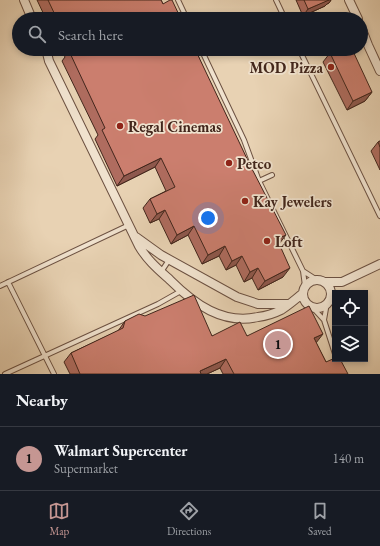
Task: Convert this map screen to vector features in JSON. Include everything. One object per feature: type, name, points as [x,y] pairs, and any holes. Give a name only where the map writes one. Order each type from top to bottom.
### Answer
[{"type":"street","points":[[24,0],[29,12]]},
{"type":"street","points":[[349,0],[355,12]]},
{"type":"street","points":[[368,45],[380,71]]},
{"type":"street","points":[[48,56],[142,252],[182,291],[207,310],[221,316],[246,320],[281,310],[291,303],[310,281],[342,282]]},
{"type":"street","points":[[136,237],[169,260],[237,297],[249,302],[266,304],[291,303],[310,305],[319,308],[329,301],[334,291],[342,282],[380,264]]},
{"type":"street","points":[[321,281],[330,288],[329,301]]},
{"type":"street","points":[[304,289],[304,300],[310,305]]},
{"type":"lane","points":[[178,0],[184,12]]},
{"type":"lane","points":[[276,0],[282,12]]},
{"type":"lane","points":[[204,56],[244,140],[260,181],[303,271],[304,289]]},
{"type":"lane","points":[[302,56],[380,216]]},
{"type":"lane","points":[[260,181],[272,175]]},
{"type":"lane","points":[[0,286],[129,225]]},
{"type":"lane","points":[[161,272],[169,260]]},
{"type":"lane","points":[[303,271],[321,281]]},
{"type":"lane","points":[[8,282],[54,374]]},
{"type":"lane","points":[[5,374],[158,304],[182,291]]},
{"type":"lane","points":[[324,320],[329,301]]},
{"type":"lane","points":[[266,304],[266,315]]},
{"type":"lane","points":[[310,305],[324,320],[332,345]]},
{"type":"building","points":[[48,0],[161,0],[163,4],[172,0],[178,12],[54,12]]},
{"type":"building","points":[[304,0],[329,0],[308,9]]},
{"type":"building","points":[[71,56],[198,56],[250,165],[286,235],[277,239],[290,268],[265,281],[258,268],[250,272],[242,256],[232,261],[225,246],[208,255],[194,226],[177,235],[165,210],[157,214],[150,199],[175,187],[161,158],[124,176],[102,130],[105,128]]},
{"type":"building","points":[[331,56],[355,56],[372,92],[353,101]]},
{"type":"building","points":[[194,295],[212,336],[240,322],[247,336],[309,306],[323,334],[314,338],[326,362],[332,359],[332,362],[342,362],[348,374],[234,374],[226,359],[200,371],[201,374],[80,374],[71,353],[123,328],[125,321],[139,314],[145,316]]},
{"type":"place","name":"MOD Pizza","points":[[331,67]]},
{"type":"place","name":"Regal Cinemas","points":[[120,126]]},
{"type":"place","name":"Petco","points":[[229,163]]},
{"type":"place","name":"Kay Jewelers","points":[[245,201]]},
{"type":"place","name":"Loft","points":[[267,241]]},
{"type":"place","name":"Walmart Supercenter","points":[[278,344]]}]
